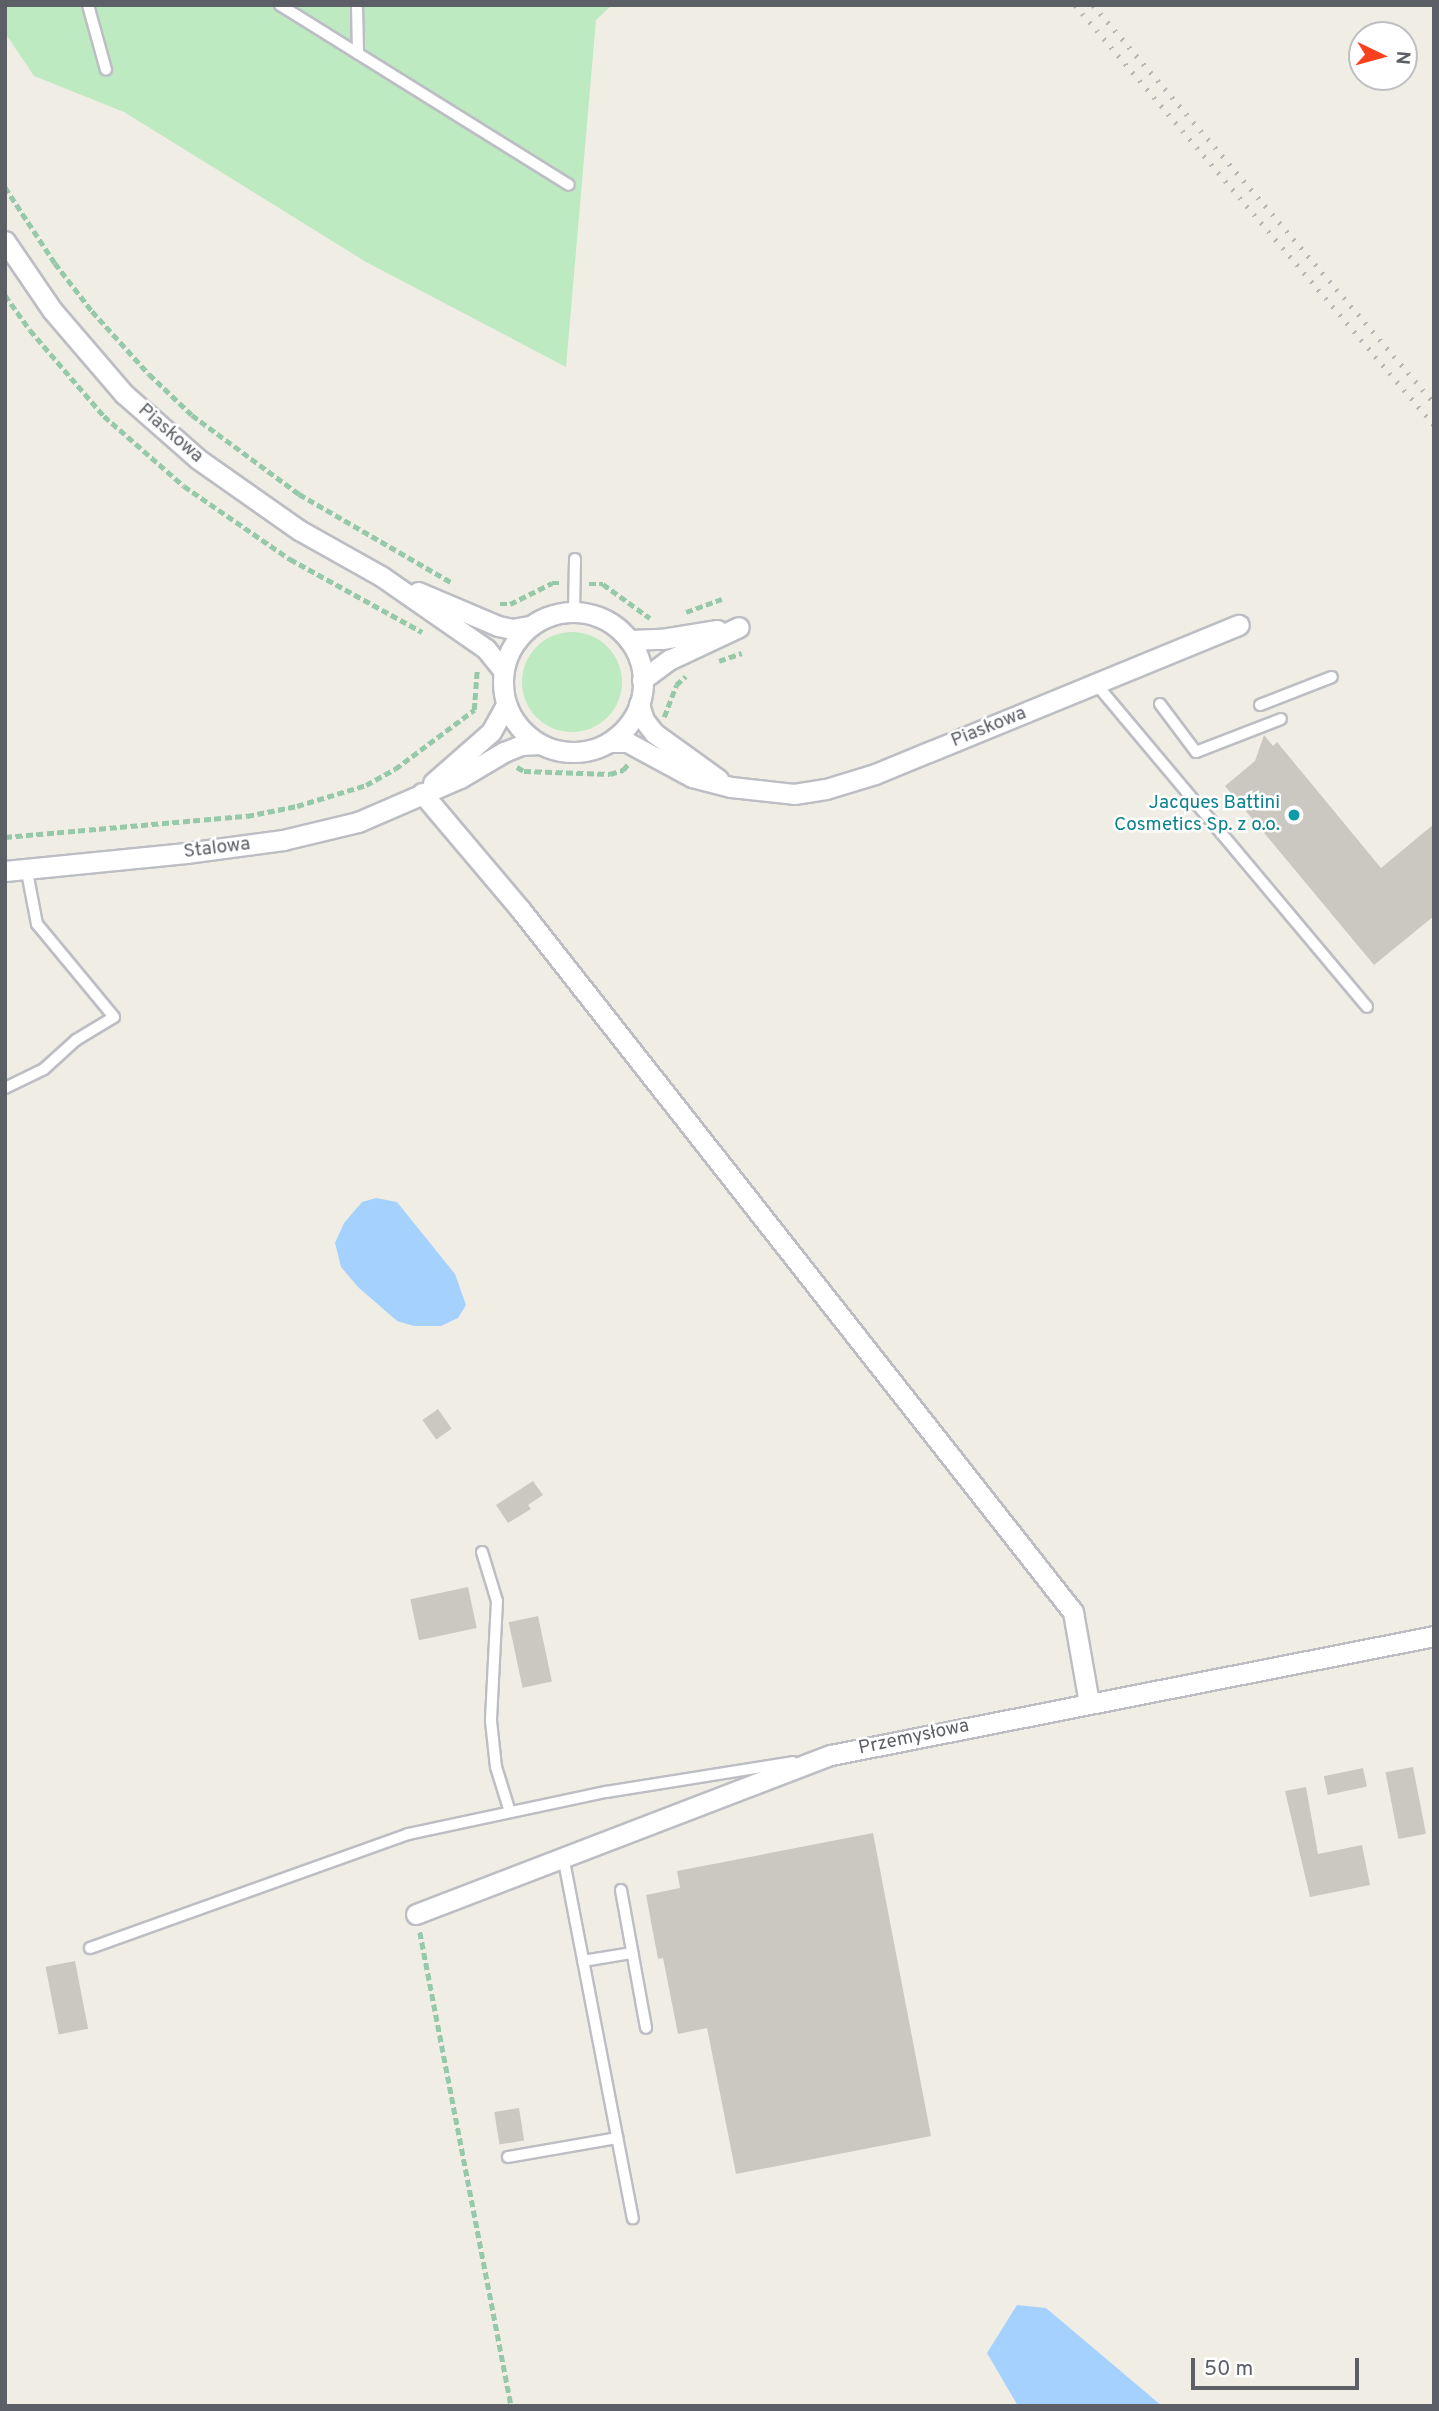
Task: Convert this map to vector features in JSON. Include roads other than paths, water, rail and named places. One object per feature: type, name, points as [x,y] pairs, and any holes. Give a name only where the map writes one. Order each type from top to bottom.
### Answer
[{"type":"street","name":"Piaskowa","points":[[5,241],[52,310],[124,394],[188,451],[299,530],[381,576],[486,649],[503,670]]},
{"type":"street","name":"Piaskowa","points":[[381,576],[498,626],[512,629],[529,626],[556,614],[574,611]]},
{"type":"street","points":[[574,611],[607,622],[629,640],[640,664],[642,680],[639,704],[629,725],[612,741]]},
{"type":"street","name":"Piaskowa","points":[[540,744],[566,751],[590,749],[612,741],[648,741],[692,777],[730,787],[794,794],[826,789],[875,774],[1238,625]]},
{"type":"street","points":[[529,626],[516,640],[503,670],[506,705],[514,722],[540,744]]},
{"type":"street","points":[[629,640],[662,639],[739,627],[669,660],[642,680]]},
{"type":"street","points":[[639,704],[648,741]]},
{"type":"street","name":"Stalowa","points":[[422,793],[491,733],[506,705]]},
{"type":"street","name":"Stalowa","points":[[5,871],[26,866],[186,853],[283,840],[358,822],[460,778],[504,752],[521,745],[540,744]]},
{"type":"street","points":[[422,793],[520,909],[1073,1612],[1089,1703]]},
{"type":"street","name":"Przemysłowa","points":[[416,1914],[831,1755],[1434,1636]]},
{"type":"lane","points":[[88,5],[106,70]]},
{"type":"lane","points":[[280,5],[569,185]]},
{"type":"lane","points":[[357,5],[358,54]]},
{"type":"lane","points":[[574,611],[575,559]]},
{"type":"lane","points":[[1260,705],[1332,677]]},
{"type":"lane","points":[[1097,685],[1367,1007]]},
{"type":"lane","points":[[1160,704],[1196,752],[1281,719]]},
{"type":"lane","points":[[5,1088],[44,1069],[76,1040],[114,1017],[37,924],[26,866]]},
{"type":"lane","points":[[482,1552],[497,1601],[491,1721],[496,1767],[510,1812]]},
{"type":"lane","points":[[90,1948],[408,1833],[606,1792],[831,1755]]},
{"type":"lane","points":[[563,1856],[633,2218]]},
{"type":"lane","points":[[621,1890],[646,2028]]},
{"type":"lane","points":[[583,1961],[632,1953]]},
{"type":"lane","points":[[508,2157],[617,2138]]},
{"type":"water","points":[[376,1198],[397,1202],[455,1274],[466,1305],[458,1318],[441,1326],[414,1326],[397,1321],[358,1287],[341,1267],[335,1243],[344,1223],[362,1202]]},
{"type":"water","points":[[1017,2305],[1046,2308],[1162,2406],[1018,2406],[987,2353]]},
{"type":"railway","points":[[1075,5],[1434,425]]},
{"type":"railway","points":[[1093,5],[1434,403]]},
{"type":"place","name":"Jacques Battini Cosmetics Sp. z o.o.","points":[[1294,815]]}]
